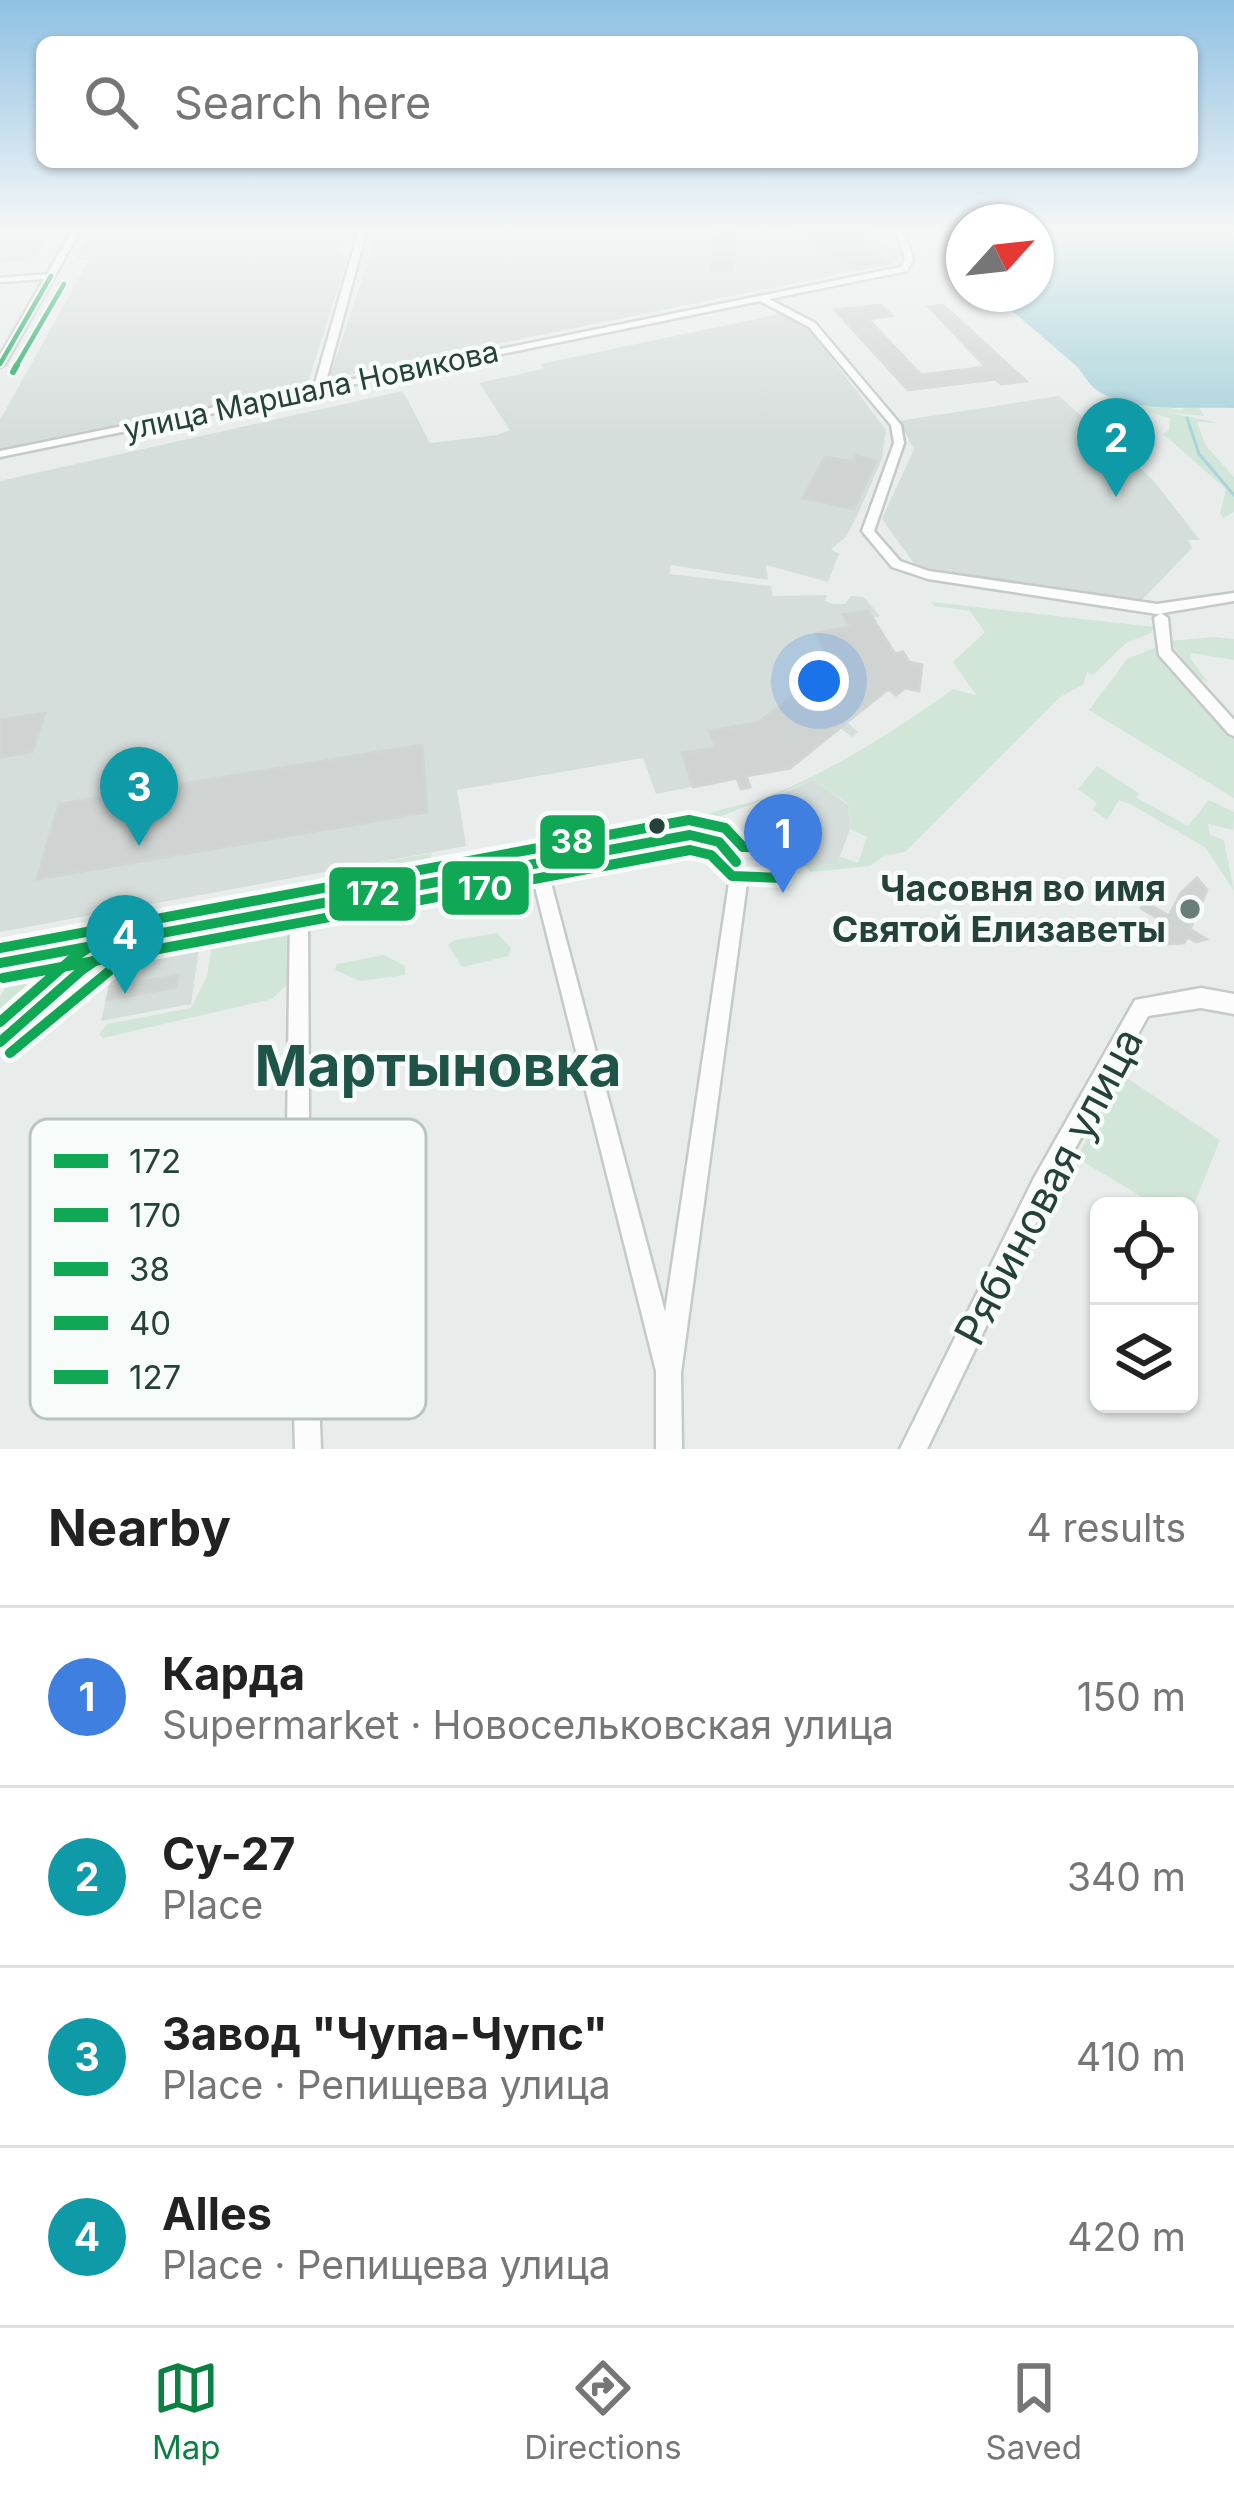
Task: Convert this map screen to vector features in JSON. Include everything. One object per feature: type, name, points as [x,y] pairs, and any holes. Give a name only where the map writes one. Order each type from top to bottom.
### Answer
[{"type":"street","points":[[0,364],[39,297]]},
{"type":"street","points":[[320,388],[318,379],[345,297]]},
{"type":"street","name":"улица Маршала Новикова","points":[[0,454],[769,297]]},
{"type":"street","points":[[762,298],[812,325],[896,425],[899,442],[868,531],[879,549],[905,569],[1156,609],[1234,597]]},
{"type":"street","points":[[1161,618],[1164,651],[1234,730]]},
{"type":"street","points":[[0,963],[690,835],[719,842],[736,862],[738,884],[668,1373],[669,1449]]},
{"type":"street","points":[[537,862],[668,1373]]},
{"type":"street","points":[[298,908],[298,1119]]},
{"type":"street","points":[[0,1042],[82,970],[128,939]]},
{"type":"street","name":"Рябиновая улица","points":[[913,1449],[1042,1186],[1142,1007],[1201,998],[1234,1004]]},
{"type":"street","points":[[307,1419],[308,1449]]},
{"type":"shaded area","points":[[69,297],[335,297],[307,386],[0,449],[0,420]]},
{"type":"shaded area","points":[[356,297],[728,297],[336,377],[330,375]]},
{"type":"shaded area","points":[[784,313],[813,334],[886,430],[882,459],[846,537],[831,549],[839,554],[828,582],[766,565],[768,580],[671,565],[670,574],[771,586],[773,596],[827,595],[825,601],[833,604],[845,604],[851,596],[864,597],[880,616],[872,618],[895,653],[903,652],[909,662],[922,665],[919,691],[905,688],[896,695],[887,690],[847,722],[858,732],[852,737],[840,728],[790,768],[747,776],[750,787],[741,789],[736,778],[656,794],[643,758],[457,790],[466,846],[0,932],[0,481],[403,391],[430,443],[497,435],[510,430],[479,383],[543,369],[541,364]]},
{"type":"shaded area","points":[[1059,396],[1153,480],[1200,540],[1188,540],[1192,548],[1139,603],[916,566],[882,519],[914,449],[899,421]]},
{"type":"shaded area","points":[[814,780],[848,805],[850,829],[837,864],[777,868],[759,803]]},
{"type":"shaded area","points":[[201,935],[191,1004],[101,1021],[118,950]]},
{"type":"green space","points":[[1109,396],[1180,410],[1197,404],[1204,416],[1166,412],[1219,423],[1197,422],[1206,446],[1234,477],[1234,512],[1224,518],[1220,514],[1226,489],[1163,434],[1169,430],[1170,418],[1097,399]]},
{"type":"green space","points":[[932,602],[1154,627],[1151,633],[1126,643],[1093,675],[1087,672],[1083,685],[1060,697],[905,852],[884,856],[870,866],[810,872],[806,866],[836,864],[839,856],[858,863],[867,837],[850,829],[848,804],[814,780],[701,824],[698,818],[769,796],[841,761],[953,689],[976,695],[953,662],[985,632],[970,611]]},
{"type":"green space","points":[[1234,639],[1234,660],[1192,653],[1190,658],[1208,682],[1197,678],[1169,641]]},
{"type":"green space","points":[[1157,647],[1234,738],[1234,798],[1089,710],[1127,659]]},
{"type":"green space","points":[[1097,766],[1139,793],[1137,798],[1188,826],[1209,800],[1234,812],[1233,830],[1208,824],[1210,835],[1224,840],[1234,891],[1206,848],[1132,805],[1119,800],[1107,820],[1093,810],[1097,803],[1078,789]]},
{"type":"green space","points":[[432,853],[422,871],[412,877],[390,884],[356,885],[355,867]]},
{"type":"green space","points":[[152,913],[142,924],[0,951],[0,941]]},
{"type":"green space","points":[[280,920],[288,925],[288,984],[272,999],[103,1038],[99,1034],[107,1024],[191,1008],[207,976],[213,939],[219,932]]},
{"type":"green space","points":[[497,933],[511,948],[509,956],[462,967],[448,945],[454,940]]},
{"type":"green space","points":[[384,955],[405,966],[405,975],[360,981],[335,970],[337,964]]},
{"type":"green space","points":[[84,958],[0,1033],[0,997],[12,975]]},
{"type":"green space","points":[[1121,1074],[1220,1140],[1197,1197],[1142,1197],[1077,1158]]},
{"type":"water","points":[[1054,297],[1234,297],[1234,408],[1147,406],[1113,398],[1094,388],[1012,312],[1054,312]]},
{"type":"building","points":[[881,305],[892,316],[868,319],[921,375],[986,367],[929,307],[943,305],[1026,381],[1001,384],[996,379],[908,390],[835,310]]},
{"type":"building","points":[[856,456],[876,461],[854,509],[803,498],[825,457],[853,462]]},
{"type":"building","points":[[868,611],[895,654],[903,652],[909,662],[922,665],[919,691],[905,688],[896,695],[888,689],[790,768],[746,776],[750,787],[741,789],[737,778],[693,787],[682,753],[716,748],[710,731],[757,723],[834,667],[815,633],[850,627],[843,615]]},
{"type":"building","points":[[45,713],[32,752],[0,757],[0,720]]},
{"type":"building","points":[[422,745],[427,812],[37,879],[59,804]]},
{"type":"building","name":"Часовня во имя Святой Елизаветы","points":[[1197,878],[1207,890],[1190,929],[1206,939],[1196,942],[1187,937],[1184,943],[1168,944],[1162,929],[1165,923],[1141,908],[1145,902],[1169,916],[1181,893]]},
{"type":"building","points":[[178,975],[176,987],[107,1000],[110,987]]},
{"type":"waterway","points":[[1187,418],[1199,454],[1234,495]]},
{"type":"transit line","name":"40","points":[[0,364],[39,297]]},
{"type":"transit line","name":"127","points":[[13,372],[57,297]]},
{"type":"transit line","name":"38","points":[[0,948],[689,820],[725,828],[743,847],[783,848]]},
{"type":"transit line","name":"172","points":[[0,963],[690,835],[719,842],[736,862]]},
{"type":"transit line","name":"170","points":[[3,978],[690,850],[711,855],[732,876],[783,878]]},
{"type":"transit line","name":"38","points":[[0,1022],[73,958],[109,934]]},
{"type":"transit line","name":"172","points":[[0,1042],[83,969],[117,946]]},
{"type":"transit line","name":"170","points":[[10,1053],[125,958]]},
{"type":"place","name":"Су-27","points":[[1116,497]]},
{"type":"place","name":"Завод \"Чупа-Чупс\"","points":[[139,846]]},
{"type":"place","name":"Карда","points":[[783,893]]},
{"type":"place","name":"Часовня во имя Святой Елизаветы","points":[[1190,909]]},
{"type":"place","name":"Alles","points":[[125,994]]},
{"type":"district","name":"Мартыновка","points":[[438,1065]]}]
